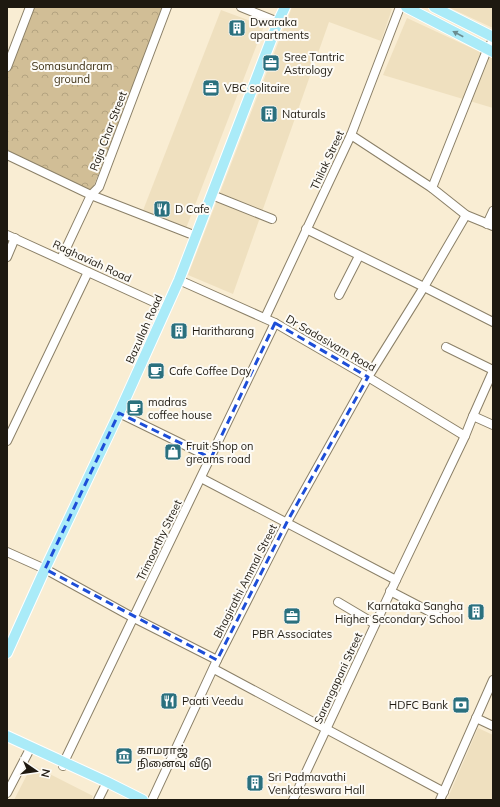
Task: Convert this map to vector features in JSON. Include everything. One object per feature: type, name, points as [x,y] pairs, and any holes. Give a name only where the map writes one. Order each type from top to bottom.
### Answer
[{"type":"main road","name":"Bazullah Road","points":[[7,653],[167,308],[285,7]]},
{"type":"main road","points":[[406,7],[490,51]]},
{"type":"main road","points":[[434,7],[493,37]]},
{"type":"main road","points":[[7,736],[30,749]]},
{"type":"main road","points":[[7,740],[107,782],[143,800]]},
{"type":"main road","points":[[64,764],[100,795],[130,800]]},
{"type":"street","points":[[7,67],[30,7]]},
{"type":"street","name":"Raja Char Street","points":[[61,259],[91,195],[99,186],[167,7]]},
{"type":"street","points":[[241,7],[278,22]]},
{"type":"street","name":"Thilak Street","points":[[265,318],[350,135],[400,7]]},
{"type":"street","points":[[432,188],[490,51],[493,40]]},
{"type":"street","points":[[350,135],[432,188],[466,215],[490,225],[493,211]]},
{"type":"street","points":[[7,155],[91,195],[196,236]]},
{"type":"street","points":[[212,195],[272,219]]},
{"type":"street","name":"Bhagirathi Ammal Street","points":[[152,800],[217,660],[287,522],[368,377],[424,287],[466,215]]},
{"type":"street","points":[[306,229],[493,322]]},
{"type":"street","name":"Raghaviah Road","points":[[7,235],[167,308]]},
{"type":"street","points":[[7,258],[16,238]]},
{"type":"street","points":[[339,295],[359,256]]},
{"type":"street","points":[[7,441],[88,272]]},
{"type":"street","name":"Dr Sadasivam Road","points":[[179,280],[275,323],[465,436]]},
{"type":"street","name":"Trimoorthy Street","points":[[64,764],[275,323]]},
{"type":"street","points":[[446,347],[493,370]]},
{"type":"street","name":"Sarangapani Street","points":[[293,800],[390,591],[465,436],[493,370]]},
{"type":"street","points":[[119,413],[211,458]]},
{"type":"street","points":[[473,416],[493,425]]},
{"type":"street","points":[[201,478],[396,580]]},
{"type":"street","points":[[7,552],[45,569],[134,618],[217,660]]},
{"type":"street","points":[[390,591],[440,617]]},
{"type":"street","points":[[338,602],[375,624]]},
{"type":"street","points":[[214,669],[444,792]]},
{"type":"street","points":[[440,800],[493,680]]},
{"type":"street","points":[[476,718],[493,726]]},
{"type":"street","points":[[7,793],[30,749]]},
{"type":"street","points":[[100,795],[108,800]]},
{"type":"highlighted area","points":[[275,323],[368,377],[287,522],[217,660],[45,569],[119,413],[211,458]]},
{"type":"shaded area","points":[[292,7],[387,7],[392,9],[381,41],[329,22],[233,294],[188,275]]},
{"type":"shaded area","points":[[448,7],[493,7],[493,28]]},
{"type":"shaded area","points":[[221,10],[264,26],[185,231],[142,213]]},
{"type":"shaded area","points":[[407,18],[493,58],[493,108],[383,75]]},
{"type":"shaded area","points":[[478,728],[493,735],[493,800],[447,800]]},
{"type":"shaded area","points":[[32,765],[93,796],[91,800],[14,800]]},
{"type":"green space","name":"Somasundaram ground","points":[[31,7],[164,7],[91,193],[7,157],[7,70]]},
{"type":"place","name":"Dwaraka apartments","points":[[237,28]]},
{"type":"place","name":"Sree Tantric Astrology","points":[[271,63]]},
{"type":"place","name":"VBC solitaire","points":[[211,88]]},
{"type":"place","name":"Naturals","points":[[269,114]]},
{"type":"place","name":"D Cafe","points":[[162,209]]},
{"type":"place","name":"Haritharang","points":[[179,331]]},
{"type":"place","name":"Cafe Coffee Day","points":[[156,371]]},
{"type":"place","name":"madras coffee house","points":[[135,408]]},
{"type":"place","name":"Fruit Shop on greams road","points":[[173,452]]},
{"type":"place","name":"Karnataka Sangha Higher Secondary School","points":[[476,612]]},
{"type":"place","name":"PBR Associates","points":[[292,616]]},
{"type":"place","name":"Paati Veedu","points":[[169,701]]},
{"type":"place","name":"HDFC Bank","points":[[461,705]]},
{"type":"place","name":"காமராஜ் நினைவு வீடு","points":[[124,756]]},
{"type":"place","name":"Sri Padmavathi Venkateswara Hall","points":[[255,783]]}]
